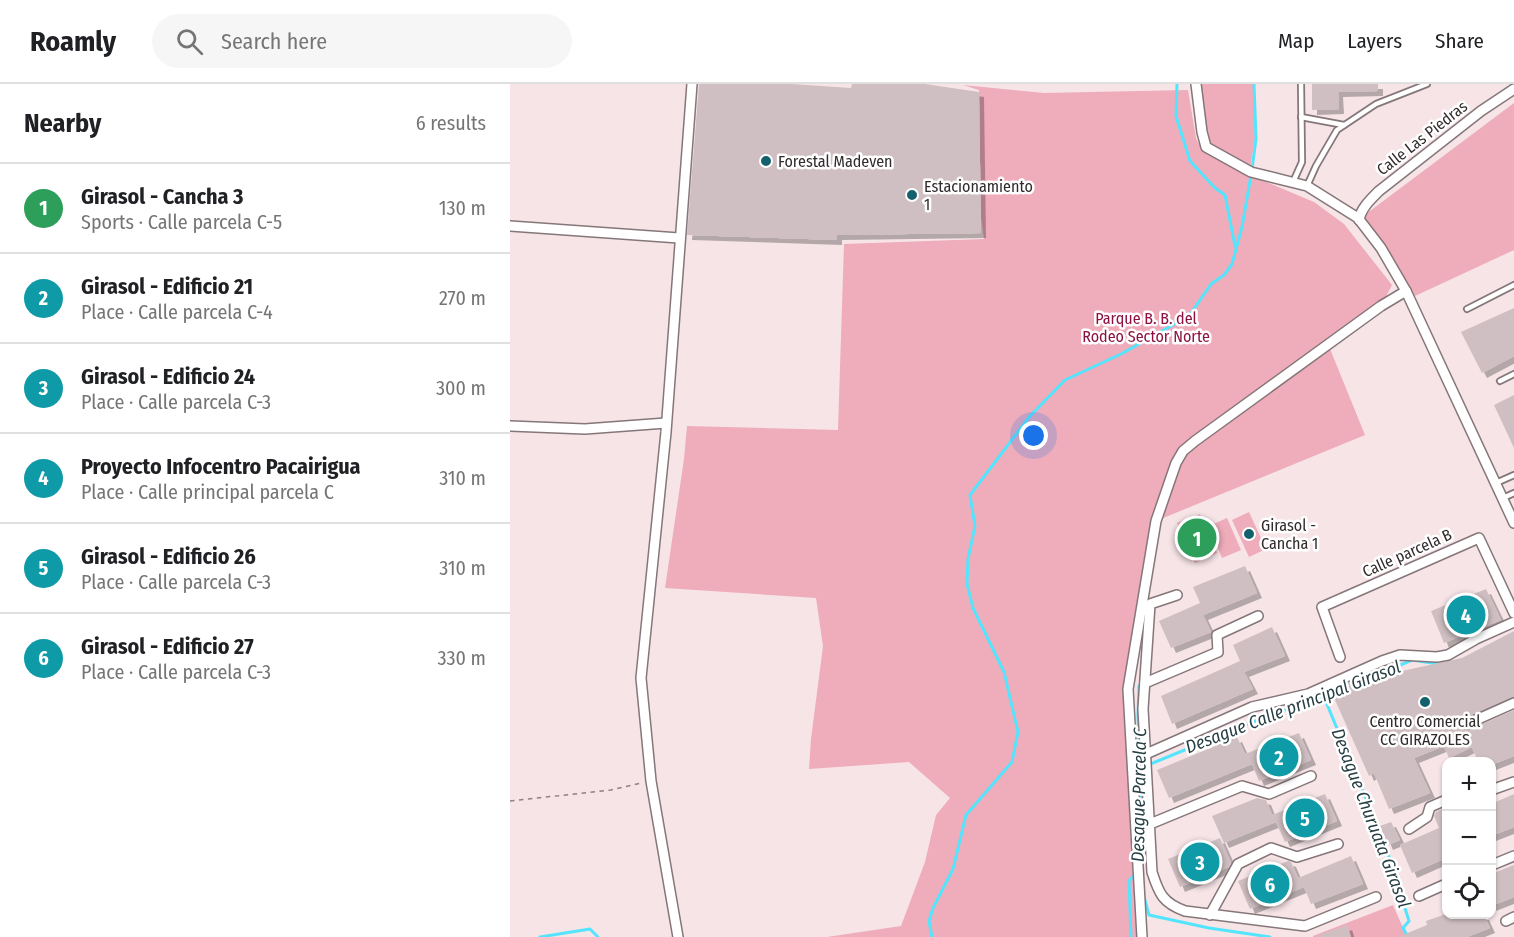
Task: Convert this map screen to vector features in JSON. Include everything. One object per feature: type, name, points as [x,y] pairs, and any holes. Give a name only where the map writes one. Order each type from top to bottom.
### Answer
[{"type":"street","points":[[678,937],[651,780],[641,678],[666,423],[692,84]]},
{"type":"street","points":[[1196,84],[1206,147],[1251,172],[1307,186],[1359,220],[1381,248],[1406,291],[1514,523]]},
{"type":"street","name":"Calle Las Piedras","points":[[1359,220],[1368,201],[1379,190],[1481,111],[1514,89]]},
{"type":"street","points":[[510,226],[680,238]]},
{"type":"street","points":[[1142,937],[1128,689],[1156,521],[1176,463],[1183,451],[1195,441],[1374,311],[1406,291]]},
{"type":"street","points":[[510,426],[585,429],[666,423]]},
{"type":"street","name":"Calle parcela B","points":[[1340,657],[1322,607],[1479,538],[1514,613]]},
{"type":"street","points":[[1177,595],[1150,604],[1143,709],[1152,872],[1158,889],[1169,905],[1185,911],[1305,926],[1376,897]]},
{"type":"street","points":[[1145,683],[1218,652],[1217,635],[1258,616]]},
{"type":"street","points":[[1146,754],[1252,707],[1308,694],[1382,661],[1400,656],[1448,655],[1514,622]]},
{"type":"street","points":[[1467,723],[1514,703]]},
{"type":"street","points":[[1150,824],[1242,786],[1269,794],[1311,776]]},
{"type":"street","points":[[1496,788],[1514,782]]},
{"type":"street","points":[[1408,829],[1427,817],[1430,807],[1442,802]]},
{"type":"street","points":[[1210,915],[1238,864],[1271,848],[1297,856],[1338,844]]},
{"type":"street","points":[[1496,863],[1514,856]]},
{"type":"street","points":[[1419,896],[1442,886]]},
{"type":"lane","points":[[1293,182],[1302,162],[1301,84]]},
{"type":"lane","points":[[1307,186],[1337,130],[1376,104],[1427,84]]},
{"type":"lane","points":[[1301,117],[1344,125]]},
{"type":"lane","points":[[1467,309],[1514,285]]},
{"type":"lane","points":[[1500,381],[1514,374]]},
{"type":"lane","points":[[1496,483],[1514,475]]},
{"type":"lane","points":[[1503,498],[1514,493]]},
{"type":"path","points":[[510,801],[611,790],[651,780]]},
{"type":"green space","points":[[1198,84],[1253,84],[1255,138],[1250,169],[1208,145]]},
{"type":"green space","name":"Parque B. B. del Rodeo Sector Norte","points":[[963,85],[1044,93],[1188,90],[1196,138],[1202,150],[1247,174],[1314,202],[1344,224],[1392,285],[1381,306],[1328,344],[1365,435],[1156,521],[1143,591],[1133,696],[1141,937],[827,937],[901,926],[925,862],[936,815],[950,798],[909,762],[809,769],[823,646],[816,598],[665,588],[687,426],[838,430],[844,244],[984,239],[981,217],[979,90]]},
{"type":"green space","points":[[1514,103],[1514,250],[1415,296],[1362,217]]},
{"type":"green space","name":"Girasol - Cancha 1","points":[[1249,512],[1266,549],[1249,557],[1232,520]]},
{"type":"green space","points":[[1200,514],[1217,553],[1195,563],[1177,523]]},
{"type":"green space","points":[[1227,518],[1241,550],[1222,558],[1209,526]]},
{"type":"green space","points":[[1393,905],[1407,937],[1313,937],[1313,936]]},
{"type":"building","points":[[699,84],[792,84],[851,88],[852,84],[925,84],[979,92],[981,233],[837,235],[837,240],[687,235]]},
{"type":"building","points":[[1312,84],[1378,84],[1378,91],[1338,92],[1339,109],[1312,110]]},
{"type":"building","points":[[1514,308],[1514,356],[1482,373],[1461,332]]},
{"type":"building","points":[[1514,395],[1514,448],[1494,405]]},
{"type":"building","points":[[1202,522],[1210,541],[1185,552],[1177,534]]},
{"type":"building","points":[[1245,566],[1257,593],[1203,615],[1211,632],[1171,648],[1159,621],[1200,603],[1193,587]]},
{"type":"building","points":[[1486,589],[1501,620],[1444,643],[1431,611]]},
{"type":"building","points":[[1272,627],[1285,656],[1244,672],[1253,689],[1172,724],[1161,696],[1240,661],[1233,645]]},
{"type":"building","name":"Centro Comercial CC GIRAZOLES","points":[[1514,631],[1514,696],[1464,718],[1460,724],[1464,730],[1469,730],[1514,710],[1514,756],[1496,763],[1496,757],[1476,757],[1472,747],[1449,757],[1444,746],[1414,758],[1430,793],[1389,809],[1374,773],[1369,776],[1331,691],[1351,682],[1462,658]]},
{"type":"building","points":[[1299,733],[1311,760],[1259,781],[1252,764],[1169,798],[1157,770],[1237,737],[1245,754]]},
{"type":"building","points":[[1325,794],[1337,821],[1285,842],[1276,822],[1224,843],[1212,816],[1257,798],[1266,800],[1272,815]]},
{"type":"building","points":[[1514,794],[1514,827],[1496,834],[1496,811],[1496,802]]},
{"type":"building","points":[[1442,809],[1442,860],[1412,873],[1400,845],[1439,828],[1434,816]]},
{"type":"building","points":[[1391,822],[1400,840],[1388,845],[1380,826]]},
{"type":"building","points":[[1220,838],[1231,863],[1229,867],[1180,887],[1168,859]]},
{"type":"building","points":[[1351,856],[1363,884],[1311,904],[1304,887],[1250,909],[1238,881],[1288,861],[1291,862],[1298,878]]},
{"type":"building","points":[[1514,865],[1514,897],[1496,904],[1496,872]]},
{"type":"building","points":[[1442,915],[1442,919],[1486,919],[1490,928],[1467,937],[1398,937],[1427,925],[1426,921]]},
{"type":"building","points":[[1347,925],[1351,937],[1317,937],[1317,936]]},
{"type":"waterway","points":[[1177,84],[1176,116],[1190,161],[1215,188],[1225,195],[1235,246]]},
{"type":"waterway","points":[[1252,169],[1256,139],[1254,84]]},
{"type":"waterway","points":[[932,937],[929,921],[933,908],[953,869],[966,815],[1012,762],[1018,732],[1004,672],[973,608],[967,584],[968,559],[975,526],[970,495],[1030,416],[1065,380],[1121,354],[1189,316],[1211,284],[1224,275],[1232,264],[1242,227],[1251,175]]},
{"type":"waterway","name":"Desague Calle principal Girasol","points":[[1368,679],[1412,660],[1438,664]]},
{"type":"waterway","name":"Desague Calle principal Girasol","points":[[1139,686],[1142,852]]},
{"type":"waterway","name":"Desague Calle principal Girasol","points":[[1140,766],[1153,763],[1270,715],[1334,693]]},
{"type":"waterway","name":"Desague Churuata Girasol","points":[[1324,697],[1386,847],[1409,921],[1403,928],[1408,937]]},
{"type":"waterway","name":"Desague Parcela C","points":[[1131,937],[1129,881],[1135,874]]},
{"type":"waterway","name":"Desague Churuata Girasol","points":[[1143,893],[1149,915],[1209,928],[1270,937]]},
{"type":"waterway","points":[[540,937],[590,929],[598,937]]},
{"type":"place","name":"Forestal Madeven","points":[[766,161]]},
{"type":"place","name":"Estacionamiento 1","points":[[912,195]]},
{"type":"place","name":"Girasol - Cancha 1","points":[[1249,534]]},
{"type":"place","name":"Girasol - Cancha 3","points":[[1197,538]]},
{"type":"place","name":"Proyecto Infocentro Pacairigua","points":[[1466,615]]},
{"type":"place","name":"Centro Comercial CC GIRAZOLES","points":[[1425,702]]},
{"type":"place","name":"Girasol - Edificio 21","points":[[1279,757]]},
{"type":"place","name":"Girasol - Edificio 26","points":[[1305,818]]},
{"type":"place","name":"Girasol - Edificio 24","points":[[1200,862]]},
{"type":"place","name":"Girasol - Edificio 27","points":[[1270,884]]}]
